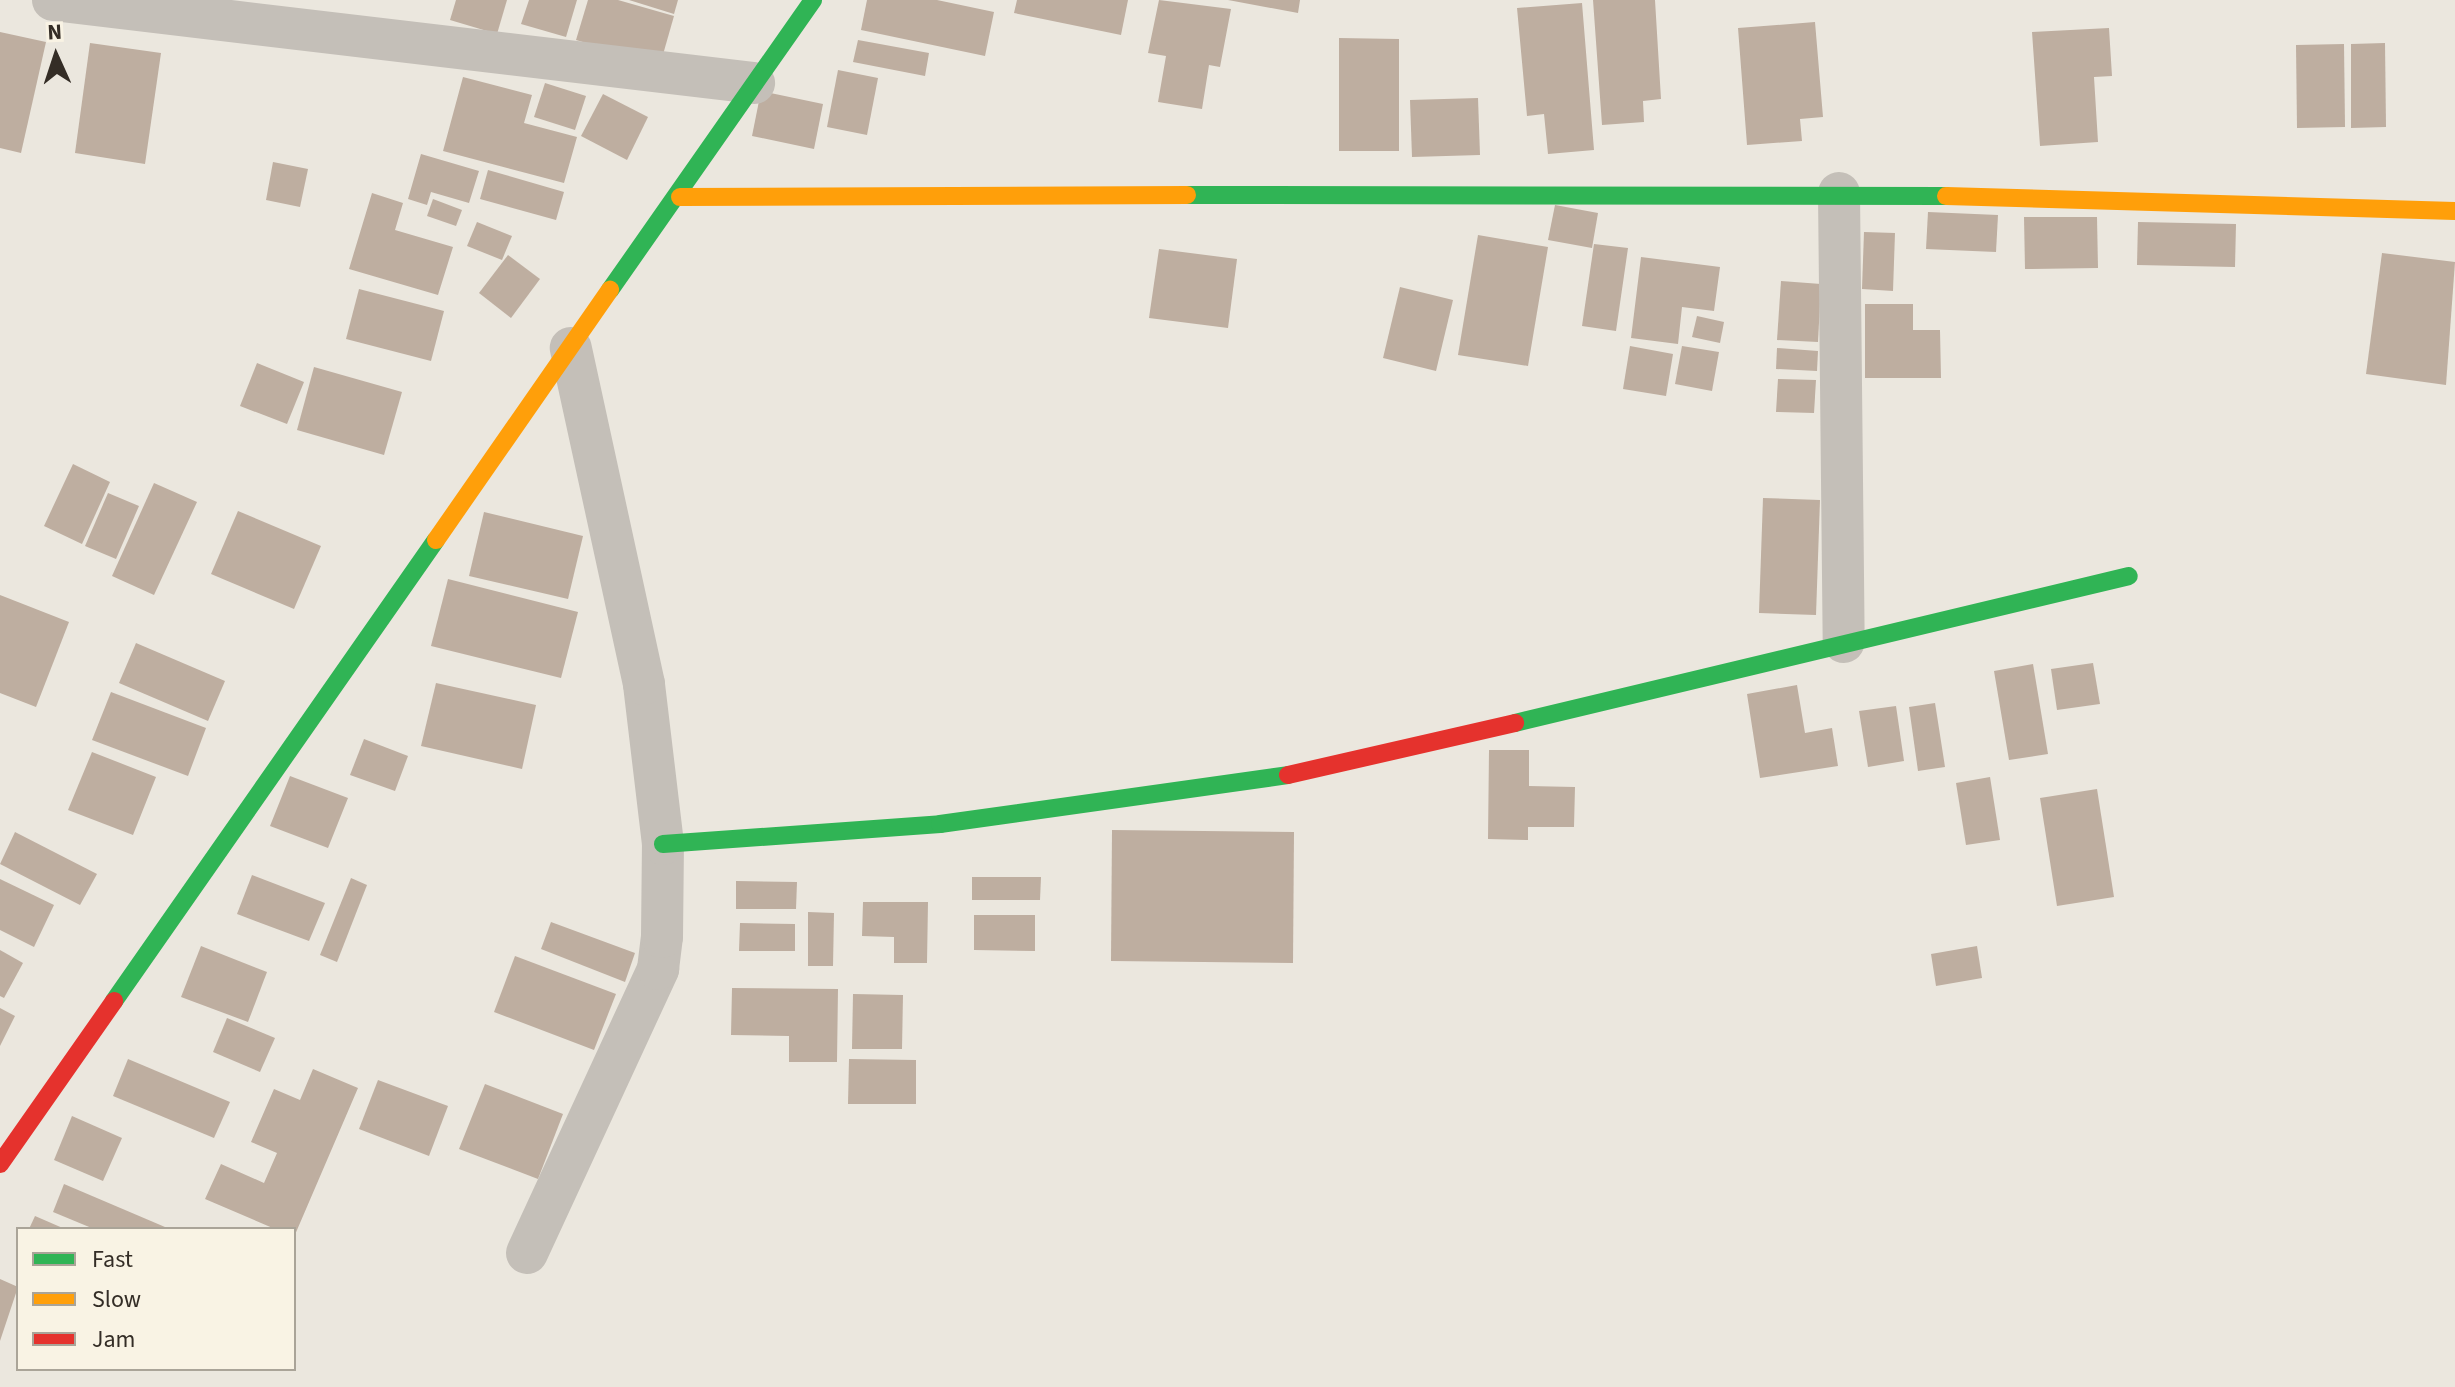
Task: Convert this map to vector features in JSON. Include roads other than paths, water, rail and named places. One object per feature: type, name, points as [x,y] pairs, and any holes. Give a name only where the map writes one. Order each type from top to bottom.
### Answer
[{"type":"street","points":[[53,0],[754,83]]},
{"type":"street","points":[[0,1164],[680,197],[754,83],[813,0]]},
{"type":"street","points":[[680,197],[1839,193],[2455,211]]},
{"type":"street","points":[[1839,193],[1844,642]]},
{"type":"street","points":[[527,1253],[658,969],[663,844],[644,684],[571,348]]},
{"type":"street","points":[[663,844],[940,824],[1314,771],[2129,576]]}]
